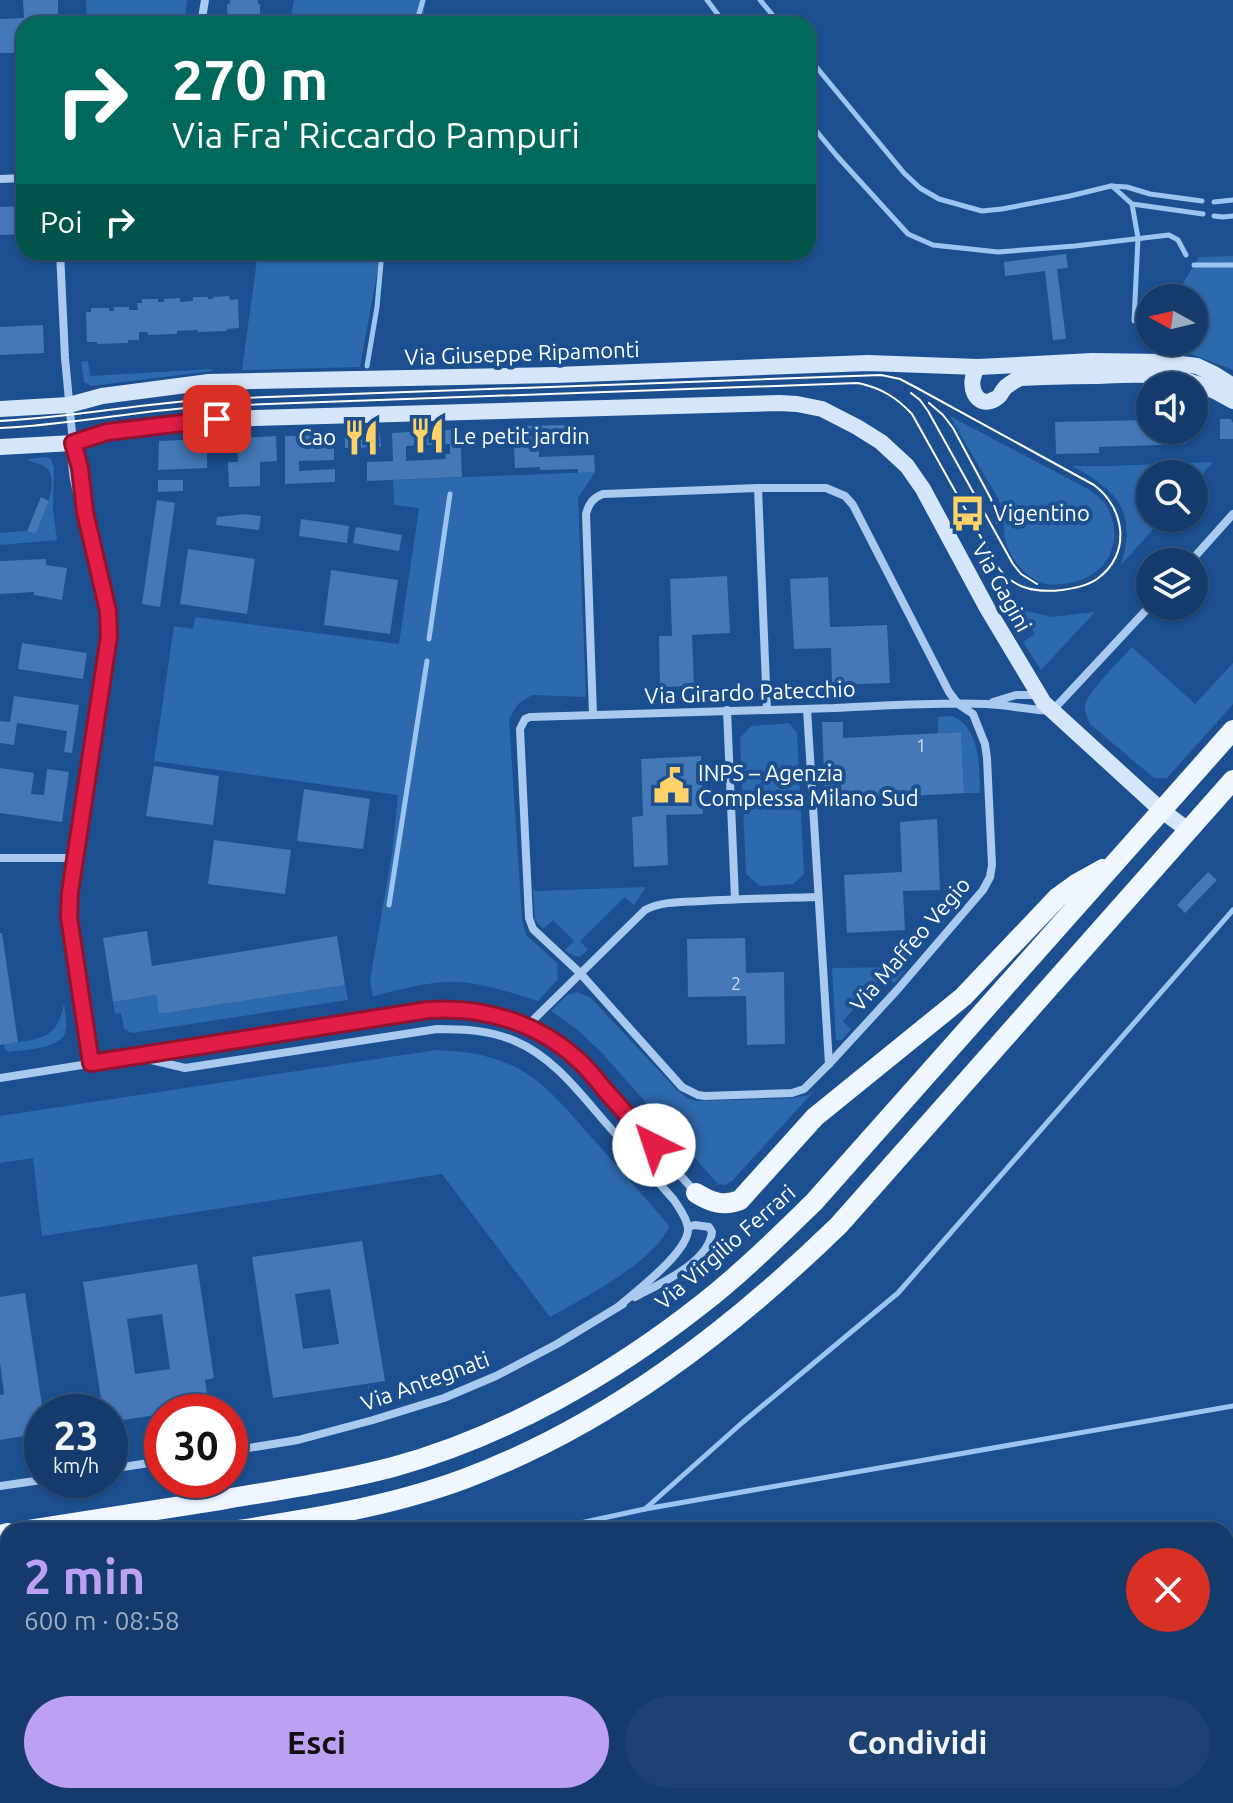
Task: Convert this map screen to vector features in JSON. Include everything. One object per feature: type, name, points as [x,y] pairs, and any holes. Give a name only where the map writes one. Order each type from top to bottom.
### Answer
[{"type":"main road","name":"Via Virgilio Ferrari","points":[[80,1522],[338,1480],[445,1450],[530,1414],[654,1339],[702,1305],[814,1202],[1233,730]]},
{"type":"main road","points":[[285,1522],[361,1509],[463,1479],[512,1459],[575,1428],[695,1351],[788,1275],[839,1225],[1233,780]]},
{"type":"main road","points":[[696,1193],[706,1200],[723,1204],[740,1200],[815,1117],[963,997],[1058,897],[1117,861]]},
{"type":"street","points":[[60,260],[73,443],[108,611],[109,636],[70,892],[69,917],[91,1063]]},
{"type":"street","name":"Via Giuseppe Ripamonti","points":[[0,409],[69,405],[102,396],[209,382],[572,374],[868,363],[978,367],[1092,361],[1165,362],[1197,366],[1233,386]]},
{"type":"street","points":[[978,367],[972,375],[971,385],[982,400],[991,401],[999,397],[1006,386],[1020,378],[1146,373],[1201,385],[1233,401]]},
{"type":"street","name":"Via Gagini","points":[[73,443],[107,432],[217,419],[763,403],[797,404],[822,409],[881,442],[907,466],[1039,695],[1052,711],[1161,810],[1188,830]]},
{"type":"street","points":[[0,447],[73,443]]},
{"type":"street","points":[[758,488],[767,710]]},
{"type":"street","name":"Via Maffeo Vegio","points":[[520,729],[529,918],[533,929],[580,973],[682,1087],[698,1095],[712,1096],[792,1093],[804,1089],[979,897],[990,877],[992,865],[985,744],[973,714],[958,704],[949,692],[853,505],[845,496],[826,488],[603,494],[595,498],[588,504],[586,514],[593,715]]},
{"type":"street","points":[[1203,548],[1233,514]]},
{"type":"street","points":[[1052,711],[1137,620]]},
{"type":"street","name":"Via Girardo Patecchio","points":[[987,704],[1016,695],[1039,695]]},
{"type":"street","name":"Via Girardo Patecchio","points":[[520,729],[525,719],[530,717],[727,710],[987,704],[1052,711]]},
{"type":"street","points":[[807,709],[829,1064]]},
{"type":"street","points":[[727,710],[735,899]]},
{"type":"street","points":[[0,858],[75,858]]},
{"type":"street","points":[[527,1026],[645,910],[654,905],[818,897]]},
{"type":"street","points":[[0,1078],[428,1010],[484,1012],[527,1026],[554,1041],[583,1064],[696,1193]]},
{"type":"street","points":[[138,1057],[185,1068],[437,1029],[471,1029],[492,1033],[517,1042],[564,1075],[674,1200],[688,1227]]},
{"type":"street","name":"Via Antegnati","points":[[248,1448],[298,1440],[373,1420],[444,1398],[496,1376],[557,1344],[676,1274],[704,1252],[711,1240],[709,1227],[688,1227],[685,1243],[660,1271],[618,1307]]},
{"type":"street","points":[[0,1486],[24,1483]]},
{"type":"shaded area","points":[[86,0],[187,0],[185,16],[87,16]]},
{"type":"shaded area","points":[[294,0],[426,0],[423,16],[291,16]]},
{"type":"shaded area","points":[[1233,256],[1233,370],[1196,356],[1208,356],[1208,284],[1183,284],[1199,257]]},
{"type":"shaded area","points":[[257,260],[380,260],[360,367],[242,370]]},
{"type":"shaded area","points":[[88,361],[90,376],[212,371],[91,386],[84,382],[81,362]]},
{"type":"shaded area","points":[[950,416],[1100,498],[1109,511],[1114,535],[1113,546],[1103,565],[1085,578],[1058,584],[1043,583],[1024,571],[1007,545],[997,498]]},
{"type":"shaded area","points":[[28,459],[51,459],[54,467],[53,510],[57,540],[0,545],[0,533],[27,531],[36,534],[52,484],[48,469]]},
{"type":"shaded area","points":[[1136,465],[1136,532],[1150,532],[1121,565],[1127,530],[1120,504],[1101,484],[1072,466]]},
{"type":"shaded area","points":[[595,472],[578,498],[586,697],[532,695],[518,704],[509,719],[522,919],[526,935],[557,963],[558,979],[538,1001],[464,982],[423,985],[373,996],[370,981],[392,853],[398,795],[154,761],[174,626],[193,629],[195,617],[399,644],[419,508],[394,505],[393,480]]},
{"type":"shaded area","points":[[1019,609],[1052,617],[1095,612],[1041,670],[1023,642],[1035,634]]},
{"type":"shaded area","points":[[1132,647],[1195,704],[1233,663],[1233,704],[1167,778],[1154,778],[1090,724],[1086,712],[1085,705],[1092,692]]},
{"type":"shaded area","points":[[952,716],[968,729],[973,739],[980,793],[964,793],[961,732],[938,733],[938,717]]},
{"type":"shaded area","points":[[789,723],[797,733],[804,874],[793,884],[760,886],[746,874],[740,738],[751,726]]},
{"type":"shaded area","points":[[646,887],[634,905],[625,897],[580,941],[588,950],[579,957],[565,950],[574,941],[553,920],[543,929],[535,920],[533,889]]},
{"type":"shaded area","points":[[906,967],[894,983],[884,975],[843,1021],[851,1029],[842,1040],[836,1040],[832,968]]},
{"type":"shaded area","points":[[345,985],[348,1000],[132,1033],[124,1029],[121,1013],[115,1014],[113,1002],[156,995],[159,1014]]},
{"type":"shaded area","points":[[577,992],[591,998],[689,1099],[794,1098],[814,1091],[732,1181],[725,1185],[718,1184],[602,1053],[551,1011],[567,995]]},
{"type":"shaded area","points":[[64,1003],[66,1029],[58,1041],[34,1049],[5,1050],[4,1044],[35,1039],[51,1032],[57,1025]]},
{"type":"shaded area","points":[[436,1050],[466,1052],[494,1059],[525,1072],[547,1089],[667,1223],[669,1226],[662,1239],[617,1278],[550,1317],[442,1174],[42,1236],[33,1158],[0,1163],[0,1116]]},
{"type":"building","points":[[23,0],[58,0],[58,16],[24,16]]},
{"type":"building","points":[[230,0],[258,0],[260,14],[228,16],[227,4]]},
{"type":"building","points":[[16,18],[15,53],[0,53],[0,19]]},
{"type":"building","points":[[16,206],[16,234],[0,235],[0,207]]},
{"type":"building","points":[[1066,254],[1068,268],[1057,269],[1066,339],[1053,340],[1045,271],[1005,276],[1004,262]]},
{"type":"building","points":[[229,296],[230,300],[238,299],[239,328],[227,331],[177,331],[177,334],[148,335],[147,332],[139,332],[139,340],[128,340],[128,343],[87,342],[86,312],[91,312],[91,308],[114,311],[114,307],[129,307],[129,310],[138,310],[137,303],[142,303],[142,299],[164,302],[164,299],[180,298],[180,302],[193,301],[193,297],[213,299]]},
{"type":"building","points":[[43,325],[44,353],[0,355],[0,327]]},
{"type":"building","points":[[1220,419],[1231,419],[1233,439],[1220,439]]},
{"type":"building","points":[[1136,420],[1136,444],[1186,444],[1099,447],[1099,453],[1056,454],[1055,422]]},
{"type":"building","points":[[566,425],[567,442],[539,443],[539,457],[594,455],[595,472],[515,468],[513,426]]},
{"type":"building","points":[[460,429],[462,477],[367,481],[367,462],[393,461],[392,433]],"holes":[[[450,444],[450,454],[445,454],[446,459],[406,461],[406,446]]]},
{"type":"building","points":[[380,433],[381,447],[345,448],[345,434]]},
{"type":"building","points":[[334,435],[334,460],[299,461],[299,471],[335,469],[335,482],[285,484],[285,436]]},
{"type":"building","points":[[276,436],[277,461],[260,462],[260,486],[229,487],[228,462],[238,462],[237,438]]},
{"type":"building","points":[[207,439],[207,468],[158,470],[159,441]]},
{"type":"building","points":[[158,480],[183,480],[183,491],[158,492]]},
{"type":"building","points":[[41,497],[49,501],[36,534],[27,531]]},
{"type":"building","points":[[157,500],[175,503],[160,607],[142,604]]},
{"type":"building","points":[[261,516],[259,530],[216,525],[217,517]]},
{"type":"building","points":[[301,519],[349,526],[347,543],[299,536]]},
{"type":"building","points":[[356,527],[402,535],[399,551],[353,543]]},
{"type":"building","points":[[188,549],[255,559],[247,614],[180,604]]},
{"type":"building","points":[[46,559],[46,565],[67,568],[62,600],[34,595],[34,592],[0,594],[0,561]]},
{"type":"building","points":[[331,570],[398,580],[390,634],[324,625]]},
{"type":"building","points":[[727,576],[730,633],[692,635],[694,686],[660,687],[659,636],[672,636],[670,579]]},
{"type":"building","points":[[828,577],[830,627],[887,625],[890,683],[832,685],[831,648],[794,649],[790,579]]},
{"type":"building","points":[[22,643],[87,653],[83,679],[18,669]]},
{"type":"building","points":[[14,696],[79,705],[72,753],[64,752],[67,731],[17,723],[14,745],[0,743],[0,721],[10,722]]},
{"type":"building","points":[[822,722],[843,722],[843,738],[961,732],[964,793],[838,800],[838,796],[825,797]]},
{"type":"building","name":"INPS – Agenzia Complessa Milano Sud","points":[[701,756],[703,814],[666,815],[668,865],[634,867],[632,817],[643,816],[641,759]]},
{"type":"building","points":[[154,766],[219,776],[213,825],[146,816]]},
{"type":"building","points":[[0,768],[34,773],[31,794],[44,795],[47,769],[69,772],[62,822],[0,813]]},
{"type":"building","points":[[304,789],[370,799],[363,849],[297,841]]},
{"type":"building","points":[[937,819],[940,890],[903,891],[905,930],[847,933],[844,875],[902,872],[900,822]]},
{"type":"building","points":[[214,840],[291,850],[285,894],[208,884]]},
{"type":"building","points":[[1208,872],[1217,880],[1185,913],[1177,905]]},
{"type":"building","points":[[147,931],[152,966],[337,936],[345,985],[159,1014],[156,995],[113,1002],[103,938]]},
{"type":"building","points":[[0,933],[18,1042],[0,1045]]},
{"type":"building","points":[[745,938],[746,973],[784,972],[785,1044],[747,1045],[746,996],[688,997],[687,939]]},
{"type":"building","points":[[362,1241],[385,1381],[273,1398],[252,1257]],"holes":[[[330,1289],[339,1344],[303,1349],[295,1294]]]},
{"type":"building","points":[[197,1264],[214,1378],[205,1380],[207,1394],[144,1394],[144,1417],[128,1419],[128,1394],[100,1394],[83,1282]],"holes":[[[162,1314],[170,1369],[135,1374],[127,1319]]]},
{"type":"building","points":[[25,1293],[40,1394],[24,1394],[24,1436],[0,1440],[0,1395],[4,1394],[0,1362],[0,1297]]},
{"type":"waterway","points":[[418,16],[423,0]]},
{"type":"waterway","points":[[707,0],[719,16]]},
{"type":"waterway","points":[[760,0],[773,16]]},
{"type":"waterway","points":[[816,67],[904,173],[920,188],[939,199],[982,211],[1111,186],[1202,201]]},
{"type":"waterway","points":[[816,131],[908,234],[933,245],[998,252],[1169,235],[1178,240],[1186,255]]},
{"type":"waterway","points":[[1112,186],[1132,204],[1203,214]]},
{"type":"waterway","points":[[1214,202],[1233,200]]},
{"type":"waterway","points":[[1132,204],[1138,238],[1134,321]]},
{"type":"waterway","points":[[1214,216],[1233,216]]},
{"type":"waterway","points":[[367,366],[381,260]]},
{"type":"waterway","points":[[1194,265],[1233,265]]},
{"type":"waterway","points":[[429,639],[450,494]]},
{"type":"waterway","points":[[389,905],[427,661]]},
{"type":"waterway","points":[[645,1509],[743,1422],[898,1293],[1233,910]]},
{"type":"waterway","points":[[585,1522],[1233,1406]]},
{"type":"tram line","points":[[0,421],[213,399],[881,375],[900,379],[1094,485],[1118,518],[1120,544],[1108,569],[1085,585],[1043,591],[1026,588],[1010,580],[997,566],[912,414],[888,394],[858,383],[211,406],[0,428]]},
{"type":"tram line","points":[[911,393],[928,411],[1013,564],[1021,574],[1037,584]]},
{"type":"tram line","points":[[929,403],[953,428],[991,499],[997,523]]},
{"type":"place","name":"Le petit jardin","points":[[427,436]]},
{"type":"place","name":"Cao","points":[[362,437]]},
{"type":"place","name":"Vigentino","points":[[967,513]]},
{"type":"place","name":"INPS – Agenzia Complessa Milano Sud","points":[[672,786]]},
{"type":"route","points":[[217,419],[107,432],[73,443],[109,623],[70,892],[69,917],[91,1063],[428,1010],[484,1012],[527,1026],[575,1057],[654,1145]]}]
